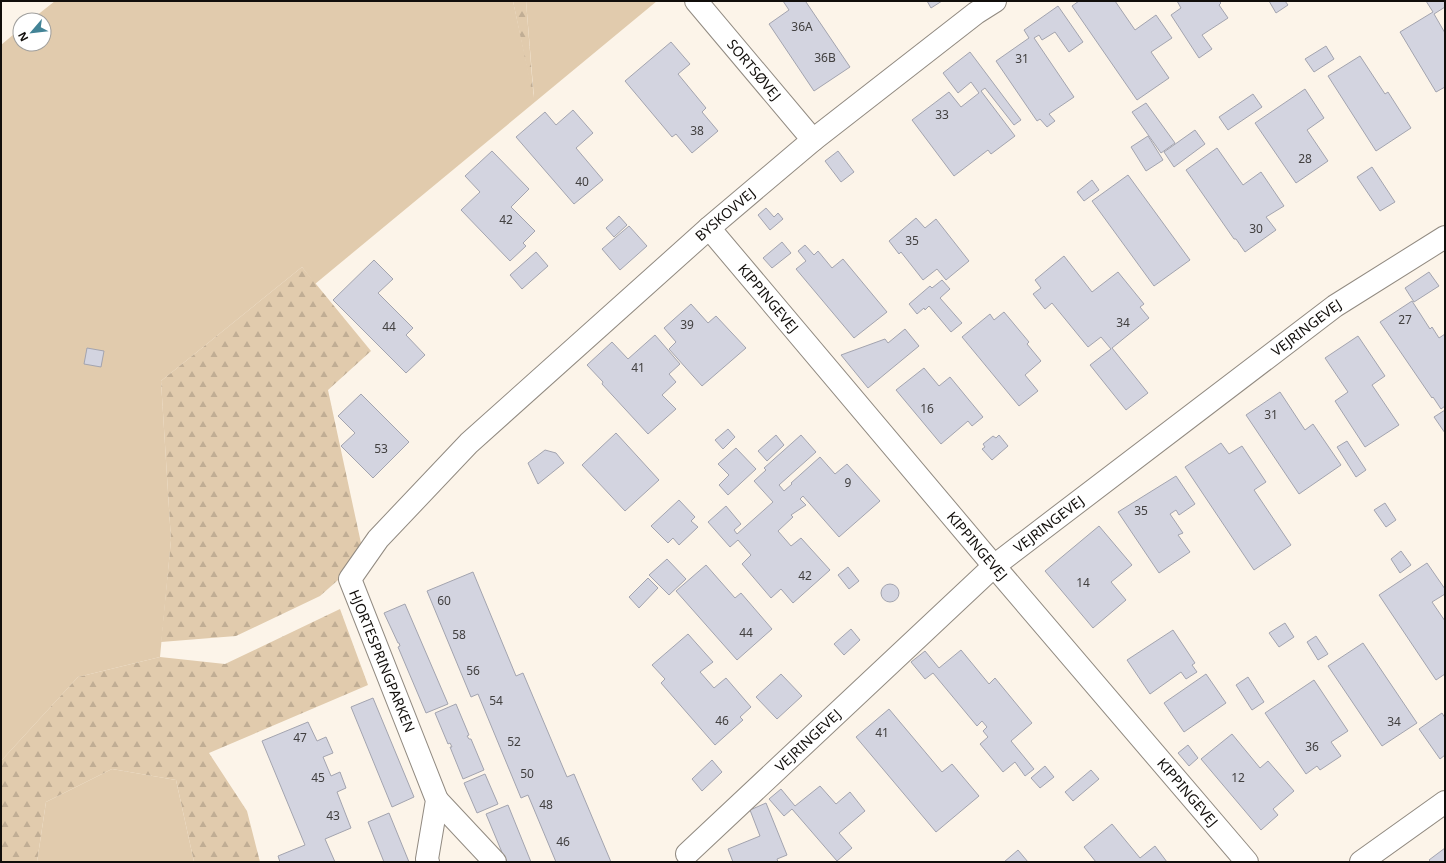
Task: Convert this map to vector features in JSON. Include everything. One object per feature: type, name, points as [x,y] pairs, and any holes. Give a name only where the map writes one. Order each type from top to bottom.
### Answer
[{"type":"street","name":"SORTSØVEJ","points":[[696,1],[812,140]]},
{"type":"street","name":"BYSKOVVEJ","points":[[469,443],[708,228],[812,140],[976,13],[994,1]]},
{"type":"street","name":"KIPPINGEVEJ","points":[[708,228],[1247,862]]},
{"type":"street","name":"VEJRINGEVEJ","points":[[687,854],[994,566],[1335,306],[1445,237]]},
{"type":"street","name":"HJORTESPRINGPARKEN","points":[[469,443],[378,539],[350,579],[437,800],[495,862]]},
{"type":"street","points":[[428,862],[427,859],[437,800]]},
{"type":"street","points":[[1361,862],[1445,802]]},
{"type":"green space","points":[[55,1],[513,1],[534,98],[526,1],[657,1],[315,284],[302,267],[161,381],[171,540],[160,657],[78,677],[1,761],[1,45],[12,36],[12,52],[52,52],[52,12],[41,12]]},
{"type":"green space","points":[[513,1],[526,1],[534,102]]},
{"type":"green space","points":[[302,267],[371,351],[328,390],[364,557],[320,596],[236,636],[161,642],[171,540],[161,381]]},
{"type":"green space","points":[[340,609],[368,685],[209,753],[247,811],[260,862],[194,862],[176,780],[112,769],[46,802],[37,862],[1,862],[1,761],[78,677],[160,657],[225,664]]},
{"type":"green space","points":[[112,769],[176,780],[194,862],[37,862],[46,802]]},
{"type":"building","points":[[783,1],[807,1],[806,2],[850,67],[814,91],[769,24],[789,10]]},
{"type":"building","points":[[927,1],[942,1],[931,8]]},
{"type":"building","points":[[1079,1],[1115,1],[1135,30],[1156,15],[1172,38],[1151,52],[1169,78],[1137,100],[1072,6]]},
{"type":"building","points":[[1177,1],[1219,1],[1221,3],[1219,5],[1228,18],[1202,35],[1212,49],[1199,58],[1171,15],[1181,8]]},
{"type":"building","points":[[1269,1],[1285,1],[1288,5],[1276,13]]},
{"type":"building","points":[[1426,1],[1445,1],[1445,7],[1434,14],[1445,33],[1445,87],[1436,92],[1400,32],[1433,12]]},
{"type":"building","points":[[1058,6],[1083,42],[1069,52],[1055,32],[1042,40],[1039,35],[1034,38],[1074,97],[1049,114],[1055,121],[1047,127],[1040,119],[1037,121],[996,61],[1029,38],[1024,30]]},
{"type":"building","points":[[671,42],[690,64],[678,74],[706,108],[702,112],[718,131],[692,153],[676,134],[672,137],[625,81]]},
{"type":"building","points":[[1326,46],[1334,59],[1314,72],[1305,59]]},
{"type":"building","points":[[970,52],[1021,120],[1014,125],[985,88],[981,91],[1015,136],[991,154],[988,150],[954,176],[912,120],[949,92],[961,107],[979,93],[971,82],[958,93],[943,73]]},
{"type":"building","points":[[1360,56],[1385,94],[1388,92],[1411,128],[1376,151],[1328,76]]},
{"type":"building","points":[[1305,89],[1324,118],[1307,130],[1328,161],[1296,183],[1255,123]]},
{"type":"building","points":[[1253,94],[1262,107],[1228,130],[1219,117]]},
{"type":"building","points":[[1146,103],[1175,143],[1161,153],[1132,112]]},
{"type":"building","points":[[573,110],[593,133],[576,148],[603,180],[574,204],[516,137],[545,112],[556,125]]},
{"type":"building","points":[[1195,130],[1205,144],[1174,167],[1164,152]]},
{"type":"building","points":[[1148,136],[1163,160],[1146,171],[1131,147]]},
{"type":"building","points":[[1217,148],[1243,185],[1261,172],[1284,206],[1266,217],[1276,230],[1245,252],[1236,239],[1234,239],[1186,170]]},
{"type":"building","points":[[492,151],[529,189],[511,207],[535,231],[523,243],[526,246],[510,261],[461,210],[480,192],[465,176]]},
{"type":"building","points":[[838,151],[854,172],[841,182],[825,161]]},
{"type":"building","points":[[1372,167],[1395,202],[1380,211],[1357,177]]},
{"type":"building","points":[[1128,175],[1190,260],[1154,286],[1092,201]]},
{"type":"building","points":[[1092,180],[1099,190],[1084,201],[1077,192]]},
{"type":"building","points":[[766,208],[774,217],[778,213],[783,219],[770,230],[758,215]]},
{"type":"building","points":[[619,216],[627,225],[614,237],[606,228]]},
{"type":"building","points":[[916,218],[925,228],[936,219],[969,261],[946,280],[937,269],[923,280],[901,252],[899,254],[889,241]]},
{"type":"building","points":[[629,226],[647,246],[620,270],[602,249]]},
{"type":"building","points":[[782,242],[791,253],[772,268],[763,258]]},
{"type":"building","points":[[805,245],[814,255],[818,251],[832,268],[843,259],[887,312],[854,338],[796,269],[806,261],[798,251]]},
{"type":"building","points":[[536,252],[548,266],[522,289],[510,275]]},
{"type":"building","points":[[1064,256],[1092,292],[1118,272],[1144,304],[1140,307],[1149,318],[1112,348],[1148,393],[1126,410],[1090,365],[1111,349],[1101,337],[1088,347],[1052,303],[1045,309],[1033,294],[1041,288],[1035,280]]},
{"type":"building","points":[[374,260],[393,279],[378,293],[413,328],[406,335],[425,355],[406,373],[333,300]]},
{"type":"building","points":[[1429,272],[1439,286],[1414,302],[1405,288]]},
{"type":"building","points":[[942,280],[950,289],[940,298],[962,323],[951,332],[929,306],[917,314],[909,304],[930,286],[932,288]]},
{"type":"building","points":[[1412,301],[1430,329],[1432,327],[1439,338],[1445,334],[1445,406],[1441,409],[1380,322]]},
{"type":"building","points":[[691,304],[708,323],[716,316],[746,348],[702,386],[669,349],[676,342],[664,328]]},
{"type":"building","points":[[1004,312],[1029,342],[1027,344],[1041,361],[1025,375],[1038,391],[1019,406],[962,337],[990,314],[994,320]]},
{"type":"building","points":[[905,329],[919,346],[868,388],[841,355],[885,339],[888,343]]},
{"type":"building","points":[[655,335],[680,364],[669,374],[676,382],[662,395],[676,409],[648,434],[602,384],[603,382],[587,365],[612,342],[628,359]]},
{"type":"building","points":[[1358,336],[1385,376],[1372,385],[1399,425],[1365,447],[1335,401],[1348,392],[1325,358]]},
{"type":"building","points":[[87,348],[104,351],[101,367],[84,364]]},
{"type":"building","points":[[924,368],[939,386],[950,377],[983,417],[972,426],[968,421],[941,444],[896,390]]},
{"type":"building","points":[[1280,392],[1305,430],[1313,424],[1341,465],[1299,494],[1246,415]]},
{"type":"building","points":[[361,394],[409,442],[373,478],[341,446],[355,433],[338,416]]},
{"type":"building","points":[[1445,410],[1445,433],[1434,417]]},
{"type":"building","points":[[728,429],[735,437],[723,449],[715,440]]},
{"type":"building","points":[[616,433],[659,480],[625,511],[582,465]]},
{"type":"building","points":[[776,435],[784,445],[767,461],[758,451]]},
{"type":"building","points":[[801,435],[816,452],[779,485],[784,491],[820,457],[835,474],[847,464],[880,501],[839,537],[803,496],[800,499],[806,505],[791,515],[793,517],[778,531],[791,546],[801,538],[830,570],[793,603],[781,589],[771,598],[742,564],[751,555],[738,540],[730,547],[708,522],[726,506],[741,524],[734,530],[737,534],[773,502],[754,481],[766,470],[764,468]]},
{"type":"building","points":[[999,435],[1008,446],[992,460],[982,449],[985,447],[983,444],[993,436],[996,438]]},
{"type":"building","points":[[1347,441],[1366,470],[1356,477],[1337,447]]},
{"type":"building","points":[[1221,443],[1229,454],[1242,446],[1266,482],[1254,490],[1291,545],[1254,570],[1185,467]]},
{"type":"building","points":[[736,448],[756,469],[728,495],[719,485],[729,475],[718,464]]},
{"type":"building","points":[[545,450],[556,453],[564,463],[538,484],[528,463]]},
{"type":"building","points":[[1176,476],[1195,504],[1179,515],[1176,510],[1170,514],[1183,533],[1178,535],[1190,552],[1159,573],[1118,512]]},
{"type":"building","points":[[679,500],[695,517],[691,521],[698,527],[679,545],[673,538],[668,543],[651,526]]},
{"type":"building","points":[[1385,503],[1396,520],[1386,527],[1374,510]]},
{"type":"building","points":[[1099,526],[1132,565],[1111,582],[1126,600],[1093,628],[1045,571]]},
{"type":"building","points":[[1401,551],[1411,565],[1400,573],[1391,559]]},
{"type":"building","points":[[667,559],[686,579],[669,595],[649,575]]},
{"type":"building","points":[[1427,563],[1445,589],[1445,594],[1432,602],[1445,621],[1445,674],[1436,680],[1379,595]]},
{"type":"building","points":[[706,565],[735,598],[741,593],[772,629],[737,660],[676,591]]},
{"type":"building","points":[[848,567],[859,581],[849,589],[838,575]]},
{"type":"building","points":[[473,572],[516,676],[523,673],[567,777],[574,774],[611,862],[556,862],[528,795],[521,798],[478,694],[471,697],[427,591]]},
{"type":"building","points":[[648,578],[658,588],[639,608],[629,597]]},
{"type":"building","points":[[890,584],[896,587],[899,593],[896,599],[890,602],[884,599],[881,593],[884,587]]},
{"type":"building","points":[[405,604],[448,704],[426,713],[398,647],[400,646],[399,643],[384,613]]},
{"type":"building","points":[[1285,623],[1294,637],[1279,647],[1269,633]]},
{"type":"building","points":[[851,629],[860,640],[844,655],[834,644]]},
{"type":"building","points":[[1173,630],[1195,663],[1192,665],[1197,672],[1186,679],[1181,672],[1150,694],[1127,660]]},
{"type":"building","points":[[688,634],[713,662],[700,672],[714,688],[726,678],[751,707],[740,717],[743,720],[715,745],[661,683],[665,679],[652,665]]},
{"type":"building","points":[[1316,636],[1328,654],[1318,660],[1307,642]]},
{"type":"building","points":[[1363,643],[1417,723],[1382,746],[1328,666]]},
{"type":"building","points":[[961,650],[989,684],[995,678],[1032,723],[1011,741],[1034,769],[1025,776],[1015,762],[1003,772],[980,744],[988,737],[983,731],[987,727],[982,721],[977,726],[933,673],[925,679],[911,662],[925,651],[939,668]]},
{"type":"building","points":[[781,674],[802,696],[777,719],[756,697]]},
{"type":"building","points":[[1206,674],[1226,703],[1184,732],[1164,703]]},
{"type":"building","points":[[1248,677],[1264,702],[1252,710],[1236,685]]},
{"type":"building","points":[[1314,680],[1348,731],[1331,742],[1341,756],[1320,770],[1317,766],[1306,774],[1265,713]]},
{"type":"building","points":[[373,698],[414,797],[392,807],[351,707]]},
{"type":"building","points":[[456,704],[469,735],[467,736],[471,739],[484,770],[463,779],[450,747],[452,747],[450,743],[448,744],[435,713]]},
{"type":"building","points":[[889,709],[942,772],[952,764],[979,796],[936,832],[856,737]]},
{"type":"building","points":[[1442,713],[1445,718],[1445,755],[1440,759],[1419,729]]},
{"type":"building","points":[[308,722],[317,741],[326,737],[333,753],[323,757],[331,776],[340,772],[346,788],[337,792],[351,828],[325,839],[335,862],[280,862],[278,856],[305,845],[262,741]]},
{"type":"building","points":[[1232,734],[1260,768],[1268,761],[1294,791],[1273,809],[1278,815],[1261,830],[1201,759]]},
{"type":"building","points":[[1188,745],[1198,758],[1189,766],[1178,753]]},
{"type":"building","points":[[712,760],[722,772],[702,791],[692,779]]},
{"type":"building","points":[[1045,766],[1054,777],[1040,788],[1031,778]]},
{"type":"building","points":[[1091,770],[1099,779],[1073,801],[1065,792]]},
{"type":"building","points":[[485,774],[498,804],[477,813],[464,783]]},
{"type":"building","points":[[820,786],[836,804],[850,792],[865,811],[839,833],[852,848],[837,861],[792,809],[784,816],[769,799],[781,789],[795,806]]},
{"type":"building","points":[[766,803],[787,855],[777,859],[778,862],[733,862],[728,849],[760,836],[750,810]]},
{"type":"building","points":[[508,805],[531,862],[506,862],[486,814]]},
{"type":"building","points":[[389,813],[409,862],[384,862],[368,822]]},
{"type":"building","points":[[1112,824],[1140,858],[1155,846],[1167,862],[1096,862],[1084,847]]},
{"type":"building","points":[[1445,848],[1445,862],[1431,862],[1429,860]]},
{"type":"building","points":[[1018,850],[1028,862],[1004,862]]}]
